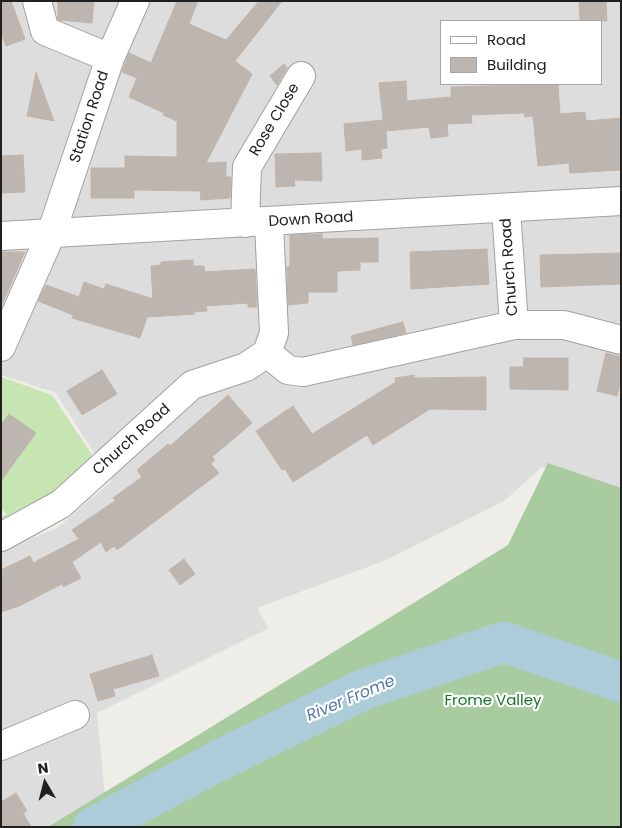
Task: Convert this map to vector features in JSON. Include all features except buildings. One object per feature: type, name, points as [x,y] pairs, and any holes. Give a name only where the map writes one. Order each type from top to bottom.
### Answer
[{"type":"street","points":[[37,1],[45,31],[110,58]]},
{"type":"street","name":"Station Road","points":[[1,347],[51,234],[110,58],[135,1]]},
{"type":"street","name":"Rose Close","points":[[257,223],[247,168],[301,76]]},
{"type":"street","name":"Down Road","points":[[1,236],[621,202]]},
{"type":"street","name":"Church Road","points":[[506,209],[514,325]]},
{"type":"street","points":[[257,223],[274,333],[267,353]]},
{"type":"street","name":"Church Road","points":[[1,538],[61,504],[192,385],[246,367],[267,353],[288,370],[303,372],[514,325],[564,325],[621,340]]},
{"type":"street","points":[[1,746],[75,715]]},
{"type":"shaded area","points":[[1,1],[621,1],[621,490],[542,467],[504,501],[386,560],[257,608],[269,628],[97,713],[105,796],[55,827],[1,827],[1,550],[57,528],[112,481],[56,393],[1,375]]},
{"type":"green space","points":[[1,377],[52,395],[97,462],[1,532],[1,517],[7,514],[1,509],[1,481],[36,433],[1,425]]},
{"type":"green space","name":"Frome Valley","points":[[548,463],[621,488],[621,827],[48,827],[508,545]]},
{"type":"waterway","name":"River Frome","points":[[94,827],[214,763],[364,689],[504,642],[621,682]]}]
